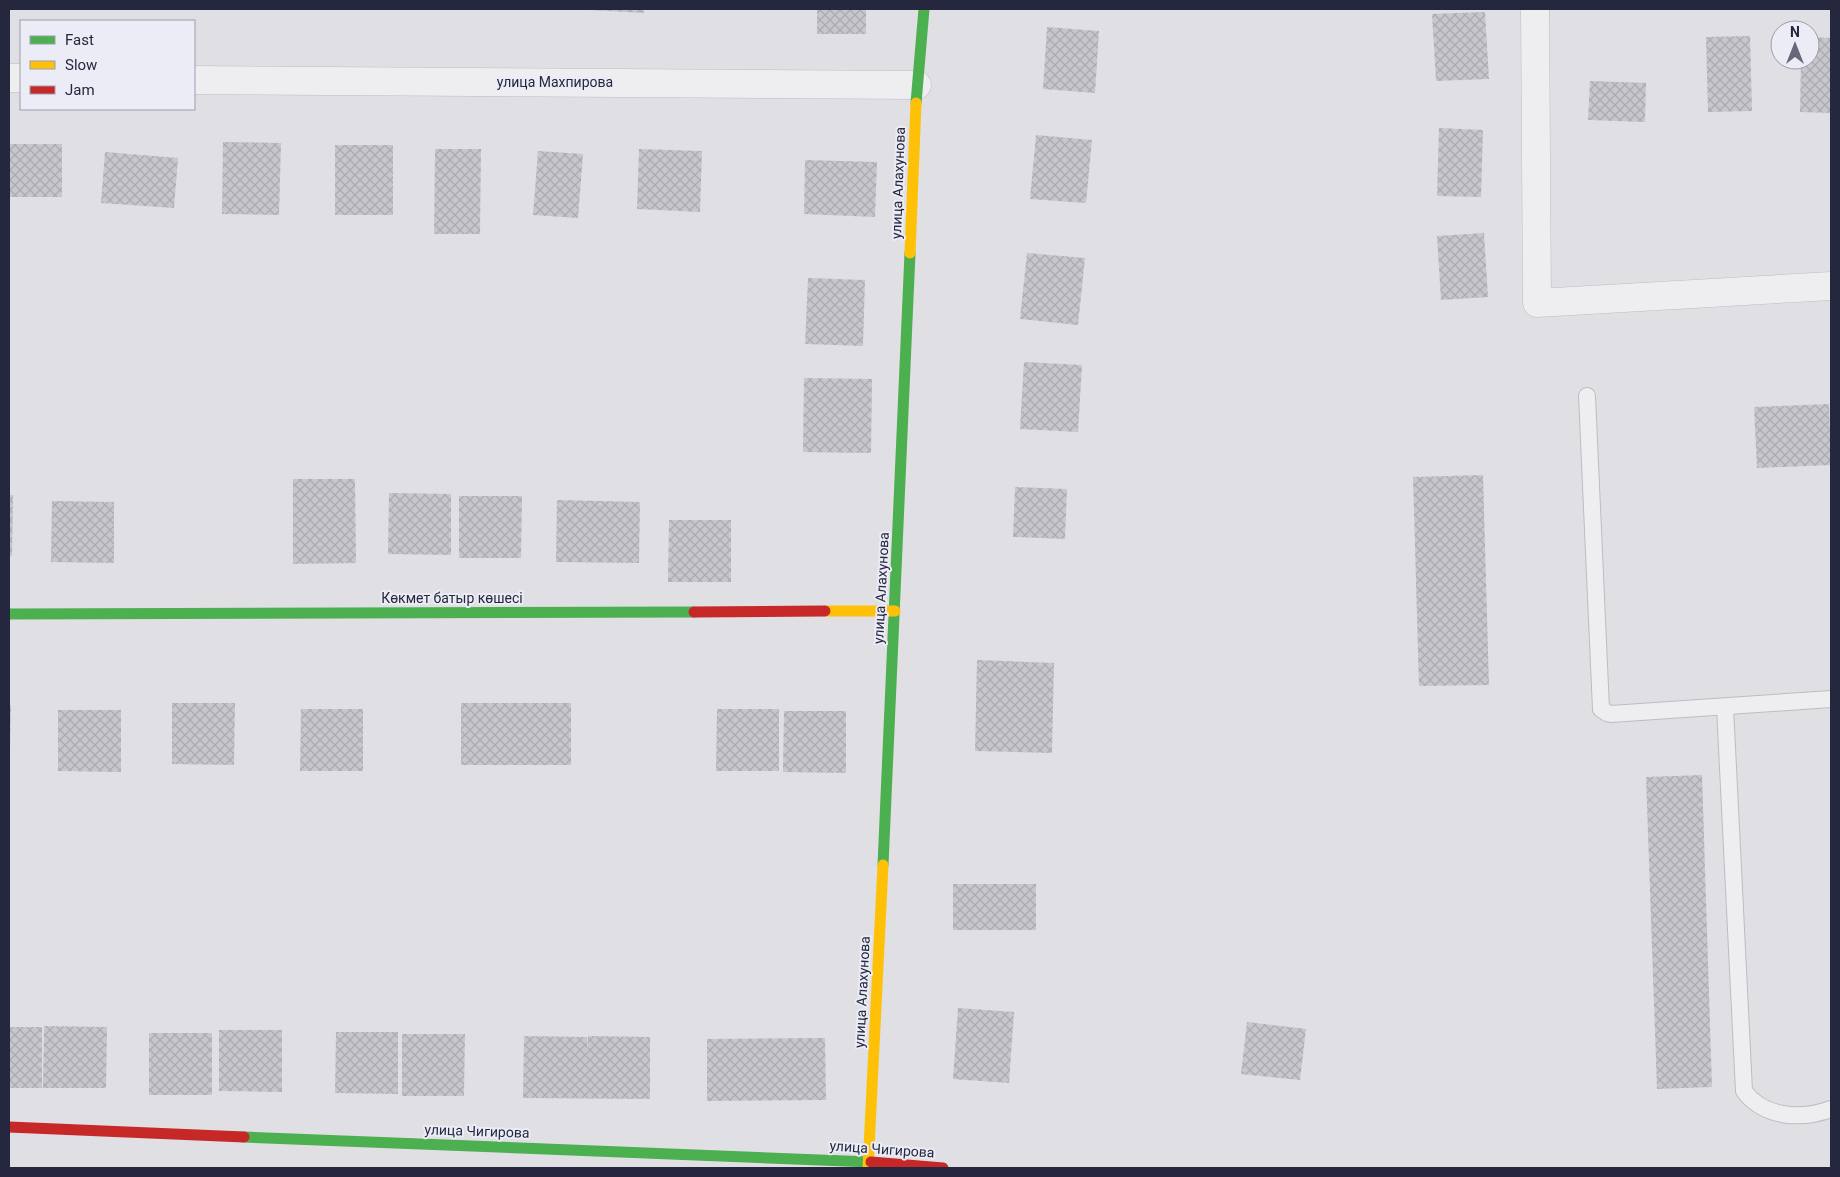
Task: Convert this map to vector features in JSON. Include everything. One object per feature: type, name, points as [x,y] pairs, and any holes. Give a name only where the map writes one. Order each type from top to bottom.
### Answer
[{"type":"street","name":"улица Алахунова","points":[[868,1165],[895,611],[917,85],[924,9]]},
{"type":"street","points":[[1535,9],[1537,303],[1831,286]]},
{"type":"street","name":"улица Махпирова","points":[[195,80],[917,85]]},
{"type":"street","name":"Көкмет батыр көшесі","points":[[9,614],[895,611]]},
{"type":"street","name":"улица Чигирова","points":[[9,1127],[944,1168]]},
{"type":"lane","points":[[1587,396],[1601,708],[1611,714],[1831,699]]},
{"type":"lane","points":[[1725,707],[1744,1091],[1756,1104],[1778,1114],[1792,1116],[1831,1109]]},
{"type":"building","points":[[644,9],[644,13],[589,10]]},
{"type":"building","points":[[817,9],[866,9],[866,34],[817,34]]},
{"type":"building","points":[[1485,12],[1489,79],[1436,81],[1432,14]]},
{"type":"building","points":[[1047,27],[1099,31],[1095,93],[1043,89]]},
{"type":"building","points":[[1750,36],[1752,111],[1708,112],[1706,37]]},
{"type":"building","points":[[1820,37],[1831,38],[1831,113],[1800,112],[1801,70],[1820,70]]},
{"type":"building","points":[[1590,81],[1646,83],[1645,122],[1588,120]]},
{"type":"building","points":[[1439,128],[1483,130],[1481,197],[1437,196]]},
{"type":"building","points":[[1036,135],[1092,140],[1086,203],[1030,199]]},
{"type":"building","points":[[223,142],[281,143],[279,215],[222,214]]},
{"type":"building","points":[[9,144],[62,144],[62,197],[9,197]]},
{"type":"building","points":[[335,145],[393,145],[393,215],[335,215]]},
{"type":"building","points":[[435,149],[481,149],[480,234],[434,234]]},
{"type":"building","points":[[639,149],[702,151],[700,212],[637,209]]},
{"type":"building","points":[[538,151],[583,154],[578,218],[533,215]]},
{"type":"building","points":[[105,152],[178,158],[174,208],[101,203]]},
{"type":"building","points":[[805,160],[877,162],[875,217],[804,214]]},
{"type":"building","points":[[1484,233],[1488,297],[1441,300],[1437,236]]},
{"type":"building","points":[[1027,253],[1085,258],[1078,325],[1020,319]]},
{"type":"building","points":[[808,278],[865,280],[863,346],[805,344]]},
{"type":"building","points":[[1024,362],[1082,365],[1078,432],[1020,429]]},
{"type":"building","points":[[804,378],[872,379],[871,453],[803,452]]},
{"type":"building","points":[[1829,404],[1831,465],[1757,468],[1754,407]]},
{"type":"building","points":[[1483,475],[1489,685],[1419,686],[1413,477]]},
{"type":"building","points":[[293,479],[355,479],[356,563],[293,564]]},
{"type":"building","points":[[1015,487],[1067,489],[1065,539],[1013,537]]},
{"type":"building","points":[[389,493],[451,494],[451,555],[388,554]]},
{"type":"building","points":[[9,495],[13,495],[12,556],[9,556]]},
{"type":"building","points":[[459,496],[522,496],[521,558],[459,558]]},
{"type":"building","points":[[557,500],[640,502],[639,563],[556,562]]},
{"type":"building","points":[[52,501],[114,502],[114,563],[51,562]]},
{"type":"building","points":[[669,520],[731,520],[731,582],[668,582]]},
{"type":"building","points":[[977,660],[1054,663],[1052,753],[975,751]]},
{"type":"building","points":[[172,703],[235,703],[234,765],[172,764]]},
{"type":"building","points":[[461,703],[571,703],[571,765],[461,765]]},
{"type":"building","points":[[9,705],[11,705],[10,751],[9,751]]},
{"type":"building","points":[[301,709],[363,709],[363,771],[300,771]]},
{"type":"building","points":[[717,709],[779,709],[779,771],[716,771]]},
{"type":"building","points":[[58,710],[121,710],[121,772],[58,771]]},
{"type":"building","points":[[784,711],[846,711],[846,773],[783,772]]},
{"type":"building","points":[[1702,775],[1712,1087],[1657,1089],[1646,777]]},
{"type":"building","points":[[953,884],[1036,884],[1036,930],[953,930]]},
{"type":"building","points":[[958,1008],[1014,1012],[1009,1083],[953,1079]]},
{"type":"building","points":[[1247,1022],[1306,1029],[1300,1080],[1241,1074]]},
{"type":"building","points":[[44,1026],[107,1027],[106,1088],[43,1088]]},
{"type":"building","points":[[9,1027],[42,1027],[42,1088],[9,1088]]},
{"type":"building","points":[[219,1030],[282,1030],[282,1092],[219,1091]]},
{"type":"building","points":[[336,1032],[398,1032],[398,1094],[335,1093]]},
{"type":"building","points":[[149,1033],[212,1033],[212,1095],[149,1095]]},
{"type":"building","points":[[402,1034],[465,1034],[464,1096],[402,1096]]},
{"type":"building","points":[[524,1036],[587,1037],[587,1052],[588,1036],[650,1037],[650,1099],[523,1098]]},
{"type":"building","points":[[825,1038],[826,1100],[707,1101],[707,1039]]},
{"type":"traffic: fast","points":[[916,103],[924,9]]},
{"type":"traffic: fast","points":[[883,865],[910,253]]},
{"type":"traffic: fast","points":[[9,614],[694,612]]},
{"type":"traffic: fast","points":[[244,1137],[871,1162]]},
{"type":"traffic: slow","points":[[910,253],[916,103]]},
{"type":"traffic: slow","points":[[825,611],[895,611]]},
{"type":"traffic: slow","points":[[868,1168],[883,865]]},
{"type":"traffic: jam","points":[[694,612],[825,611]]},
{"type":"traffic: jam","points":[[9,1127],[244,1137]]},
{"type":"traffic: jam","points":[[871,1162],[943,1168]]}]
